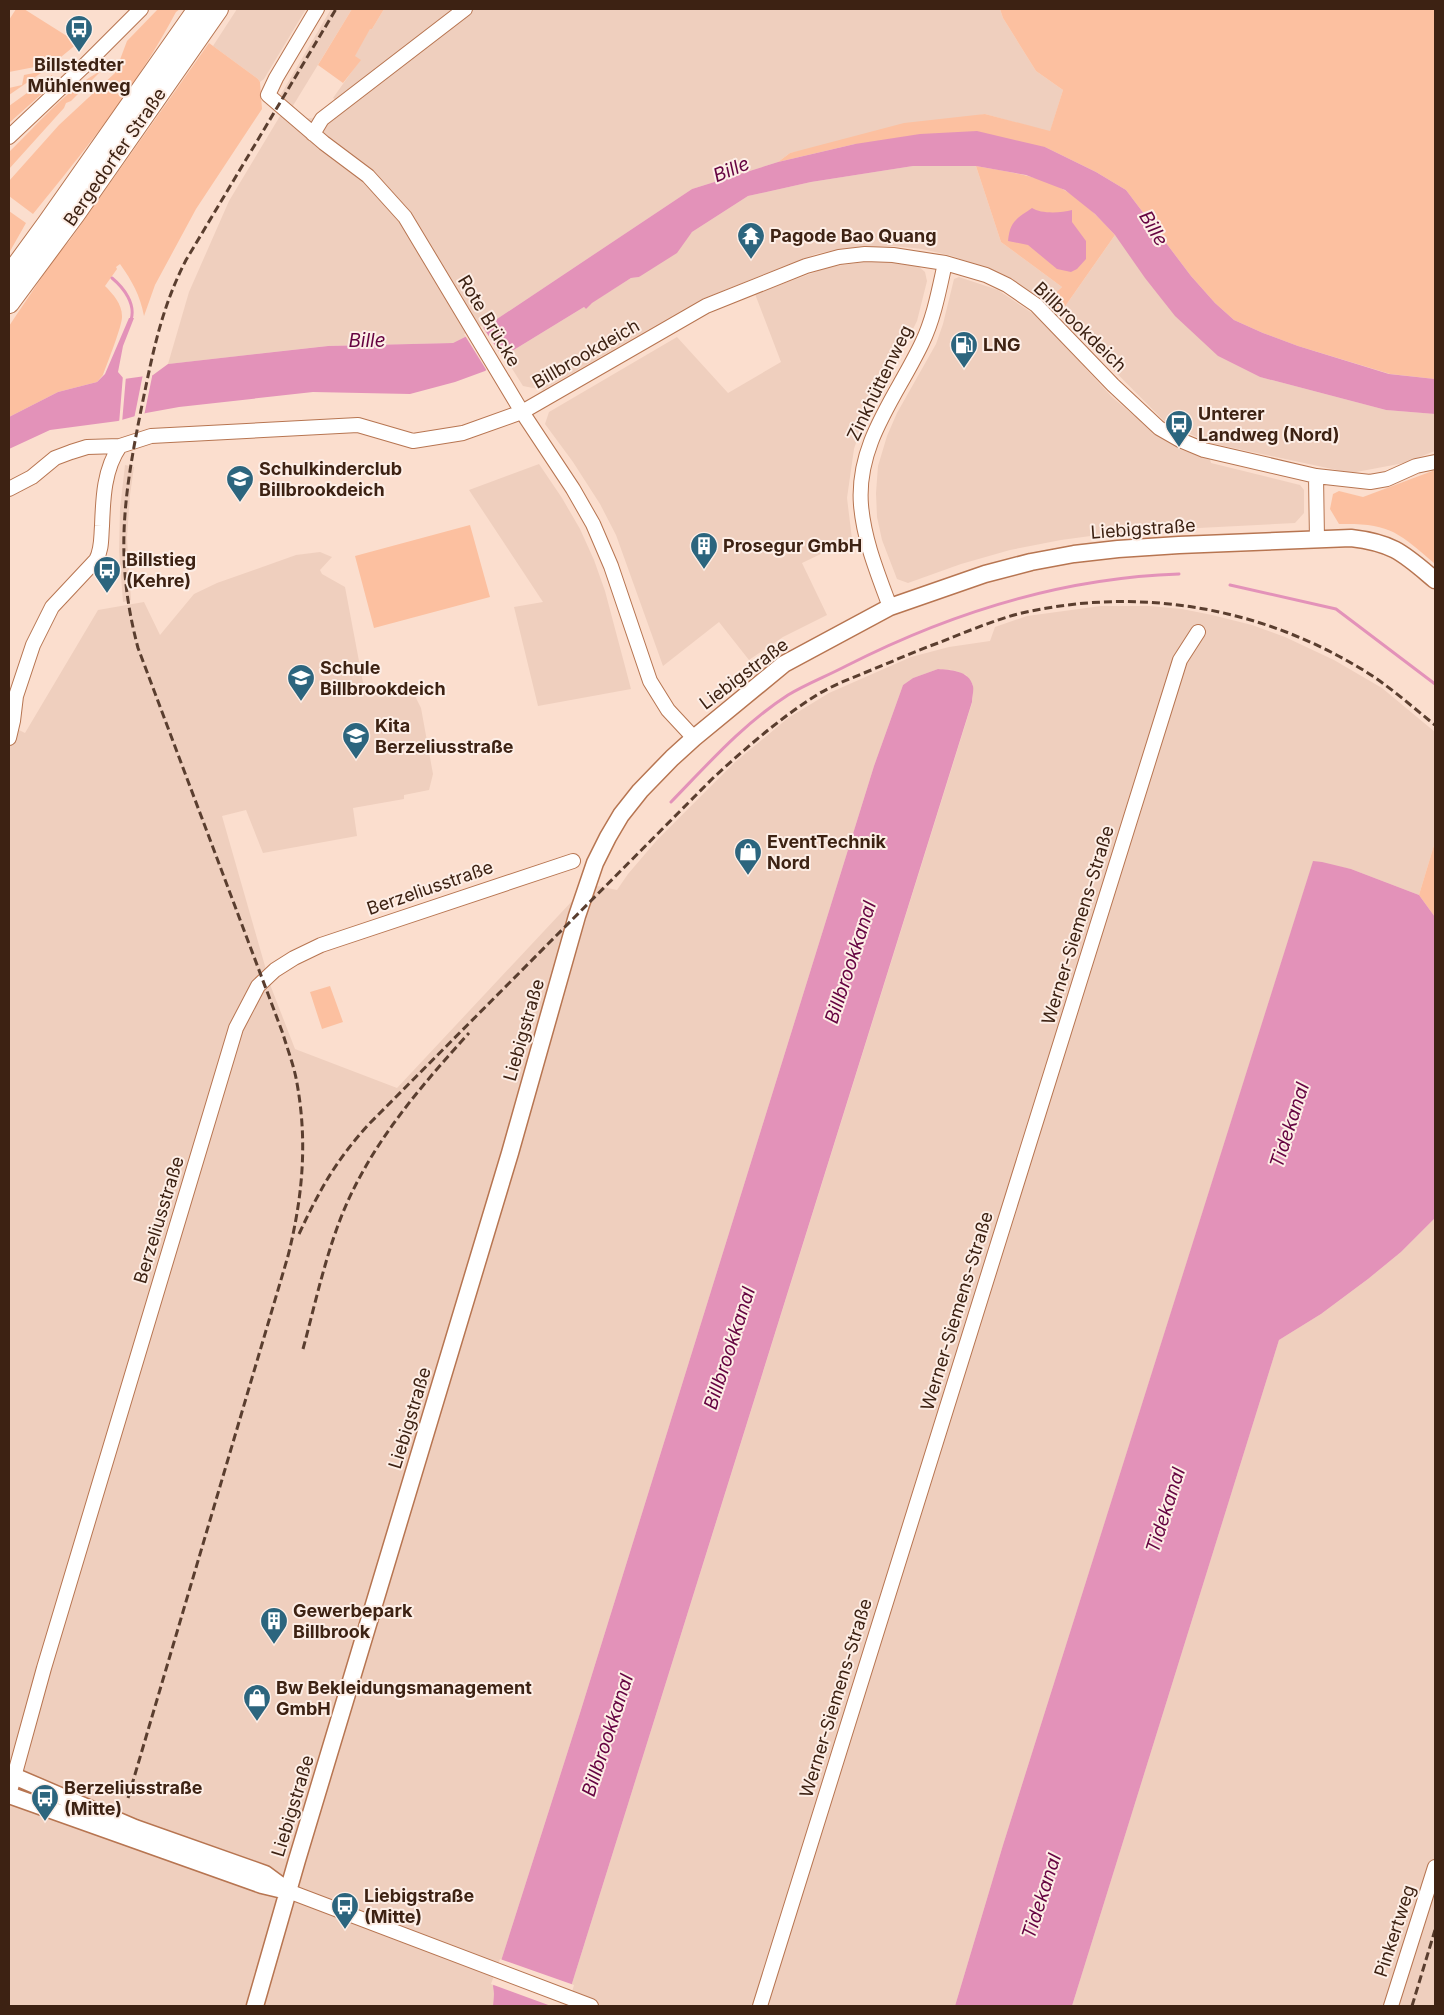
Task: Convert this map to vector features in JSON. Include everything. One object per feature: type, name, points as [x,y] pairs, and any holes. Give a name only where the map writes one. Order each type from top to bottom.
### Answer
[{"type":"highway","name":"Bergedorfer Straße","points":[[9,276],[48,224],[198,9]]},
{"type":"highway","name":"Bergedorfer Straße","points":[[9,303],[75,214],[218,9]]},
{"type":"main road","name":"Liebigstraße","points":[[255,2006],[503,1178],[568,944],[591,874],[604,843],[625,810],[653,777],[694,738],[784,664],[890,607],[985,574],[1031,562],[1118,549],[1317,539],[1367,540],[1399,550],[1435,580]]},
{"type":"main road","points":[[12,1775],[135,1828],[265,1874],[288,1891]]},
{"type":"main road","points":[[9,1795],[262,1885],[288,1891]]},
{"type":"street","points":[[9,136],[82,68],[141,9]]},
{"type":"street","name":"Rote Brücke","points":[[317,9],[268,95],[313,134],[368,176],[406,217],[470,327],[522,412],[573,489],[593,524],[611,566],[638,649],[654,690],[668,710],[694,738]]},
{"type":"street","points":[[313,134],[322,119],[465,9]]},
{"type":"street","name":"Billbrookdeich","points":[[9,489],[32,477],[55,458],[63,455],[86,447],[120,446],[151,436],[358,425],[413,441],[463,433],[522,412],[706,306],[806,266],[839,257],[865,254],[893,255],[945,263],[1007,285],[1036,305],[1113,386],[1159,428],[1180,440],[1204,450],[1316,476],[1370,482],[1386,479],[1416,466],[1435,462]]},
{"type":"street","name":"Zinkhüttenweg","points":[[890,607],[871,555],[865,532],[861,503],[865,458],[872,436],[884,410],[922,343],[931,323],[945,263]]},
{"type":"street","points":[[9,738],[16,696],[33,645],[52,607],[100,554],[108,471],[112,456],[120,446]]},
{"type":"street","points":[[1316,476],[1317,539]]},
{"type":"street","name":"Werner-Siemens-Straße","points":[[760,2006],[1180,660],[1198,632]]},
{"type":"street","name":"Berzeliusstraße","points":[[9,1795],[12,1775],[236,1028],[258,986],[275,970],[321,945],[573,861]]},
{"type":"street","name":"Pinkertweg","points":[[1391,2006],[1435,1867]]},
{"type":"street","points":[[288,1891],[587,2005]]},
{"type":"shaded area","points":[[16,9],[24,9],[78,43],[50,66],[9,72],[9,20]]},
{"type":"shaded area","points":[[158,9],[180,9],[176,12],[145,66],[127,92],[72,166],[33,214],[9,196],[9,181],[59,125],[115,73],[127,41]]},
{"type":"shaded area","points":[[237,9],[306,9],[264,79],[260,82],[213,46]]},
{"type":"shaded area","points":[[331,9],[352,9],[291,109],[304,119],[313,118],[336,100],[333,98],[360,60],[354,57],[370,28],[372,29],[384,9],[1000,9],[1003,18],[1036,71],[1063,90],[1050,132],[985,114],[790,153],[778,162],[692,189],[485,327],[453,343],[327,346],[168,364],[189,292],[229,201],[280,116],[290,109],[283,103],[285,100],[280,96]]},
{"type":"shaded area","points":[[352,9],[384,9],[355,56],[361,60],[343,83],[318,65]]},
{"type":"shaded area","points":[[1000,9],[1435,9],[1435,379],[1390,374],[1298,346],[1234,320],[1215,303],[1191,276],[1126,190],[1096,172],[1045,147],[855,144],[778,162],[790,153],[904,123],[985,114],[1050,131],[1063,90],[1036,71],[1003,18]]},
{"type":"shaded area","points":[[209,43],[258,79],[260,82],[262,109],[196,209],[155,285],[144,316],[132,282],[120,264],[116,267],[117,269],[105,286],[119,303],[122,320],[103,375],[97,382],[58,392],[9,417],[9,326],[54,259],[70,240]]},
{"type":"shaded area","points":[[102,70],[71,101],[66,103],[64,108],[9,169],[9,152],[64,97]]},
{"type":"shaded area","points":[[41,73],[9,95],[9,88],[22,85],[24,75]]},
{"type":"shaded area","points":[[52,75],[54,83],[9,123],[9,106]]},
{"type":"shaded area","points":[[913,166],[976,166],[1001,242],[1062,287],[1045,303],[1013,281],[986,268],[952,256],[922,249],[894,246],[840,249],[816,254],[700,300],[543,390],[523,386],[504,356],[584,307],[586,309],[591,303],[631,278],[639,277],[684,241],[692,232],[748,196],[811,182]]},
{"type":"shaded area","points":[[976,166],[1046,181],[1073,195],[1115,235],[1059,315],[1045,303],[1062,287],[1001,242]]},
{"type":"shaded area","points":[[9,211],[26,223],[9,253]]},
{"type":"shaded area","points":[[1115,235],[1218,356],[1260,377],[1386,410],[1435,414],[1435,451],[1404,463],[1351,473],[1210,443],[1166,423],[1059,315]]},
{"type":"shaded area","points":[[864,262],[917,265],[925,272],[927,281],[917,321],[866,412],[854,449],[847,498],[852,539],[802,563],[827,615],[783,637],[749,660],[719,622],[663,666],[616,535],[600,504],[573,462],[545,424],[549,412],[677,337],[728,393],[781,362],[755,294],[829,267]]},
{"type":"shaded area","points":[[959,277],[998,290],[1038,317],[1112,397],[1156,434],[1182,450],[1210,459],[1211,463],[1300,485],[1304,490],[1304,513],[1295,523],[1120,532],[1061,540],[1010,550],[961,564],[908,583],[897,579],[882,540],[877,517],[878,466],[887,436],[897,413],[936,344],[954,279]]},
{"type":"shaded area","points":[[539,464],[580,529],[594,560],[605,591],[631,689],[538,706],[514,607],[543,602],[469,490]]},
{"type":"shaded area","points":[[125,465],[134,467],[127,538],[131,600],[123,602],[119,551],[120,509]]},
{"type":"shaded area","points":[[1435,470],[1435,564],[1412,544],[1392,532],[1370,525],[1339,524],[1330,509],[1333,494],[1339,491],[1363,497]]},
{"type":"shaded area","points":[[470,525],[490,597],[374,628],[355,556]]},
{"type":"shaded area","points":[[320,552],[332,557],[320,570],[322,574],[345,587],[365,693],[382,690],[387,694],[412,690],[421,708],[433,774],[429,790],[404,795],[404,799],[353,808],[357,836],[263,853],[246,810],[222,816],[271,987],[295,1049],[397,1088],[588,884],[617,890],[657,840],[734,763],[788,718],[829,693],[911,657],[949,647],[990,641],[995,627],[1027,616],[1101,606],[1149,606],[1182,609],[1252,625],[1285,637],[1334,660],[1382,688],[1435,732],[1435,842],[1419,895],[1351,869],[1313,862],[1003,1845],[955,2006],[565,2006],[972,703],[973,685],[966,675],[953,670],[938,669],[913,678],[903,685],[874,766],[580,1713],[493,1986],[493,2006],[9,2006],[9,725],[25,733],[98,610],[144,602],[160,635],[194,594],[217,583],[296,555]]},
{"type":"shaded area","points":[[1435,842],[1435,917],[1419,895]]},
{"type":"shaded area","points":[[330,986],[343,1022],[322,1029],[310,992]]},
{"type":"shaded area","points":[[1435,1218],[1435,2006],[1072,2006],[1279,1340],[1321,1314],[1368,1279],[1401,1252]]},
{"type":"water","name":"Bille","points":[[977,131],[1045,147],[1096,172],[1126,190],[1191,276],[1215,303],[1234,320],[1298,346],[1389,374],[1435,379],[1435,414],[1386,410],[1260,377],[1218,356],[1175,316],[1115,235],[1095,214],[1065,190],[1026,175],[976,166],[913,166],[811,182],[748,196],[692,232],[677,253],[639,277],[631,278],[592,303],[586,309],[584,307],[504,356],[485,371],[455,382],[410,394],[313,392],[179,407],[146,413],[118,421],[50,430],[9,449],[9,417],[58,392],[97,382],[105,374],[129,318],[134,318],[123,346],[118,372],[124,379],[153,375],[168,364],[328,346],[453,343],[485,327],[692,189],[778,162],[855,144],[920,134]]},
{"type":"water","points":[[1032,208],[1051,212],[1072,210],[1072,222],[1086,241],[1086,259],[1077,269],[1071,272],[1057,269],[1028,245],[1008,241],[1012,225]]},
{"type":"water","name":"Billbrookkanal","points":[[938,669],[958,672],[968,677],[973,686],[972,702],[565,2006],[493,2006],[493,1986],[580,1713],[874,766],[903,685],[913,678]]},
{"type":"water","name":"Tidekanal","points":[[1313,861],[1351,869],[1419,895],[1435,917],[1435,1218],[1401,1252],[1368,1279],[1321,1314],[1279,1340],[1072,2006],[955,2006],[1003,1845]]},
{"type":"pier","points":[[482,326],[504,359],[487,371],[464,334]]},
{"type":"pier","points":[[153,372],[144,416],[134,419],[143,374]]},
{"type":"pier","points":[[123,375],[126,376],[122,423],[119,424]]},
{"type":"pier","points":[[500,1959],[574,1985],[568,2006],[551,2006],[491,1984]]},
{"type":"waterway","points":[[112,278],[128,297],[132,308],[131,320]]},
{"type":"waterway","points":[[671,802],[726,745],[772,706],[802,687],[885,647],[966,615],[1049,591],[1135,577],[1179,574]]},
{"type":"waterway","points":[[1230,585],[1336,609],[1435,684]]},
{"type":"railway","points":[[128,1798],[288,1256],[300,1189],[303,1145],[300,1101],[292,1061],[138,648],[126,584],[124,555],[126,497],[154,349],[164,313],[177,278],[336,9]]},
{"type":"railway","points":[[299,1234],[314,1203],[338,1163],[370,1123],[713,778],[778,722],[820,693],[842,682],[978,627],[1018,614],[1062,606],[1106,602],[1150,602],[1193,607],[1236,616],[1278,629],[1319,646],[1378,680],[1435,725]]},
{"type":"railway","points":[[303,1349],[322,1275],[334,1238],[347,1203],[359,1179],[401,1113],[469,1033]]},
{"type":"railway","points":[[1412,2006],[1435,1930]]},
{"type":"place","name":"Billstedter Mühlenweg","points":[[79,53]]},
{"type":"place","name":"Pagode Bao Quang","points":[[751,260]]},
{"type":"place","name":"LNG","points":[[964,369]]},
{"type":"place","name":"Unterer Landweg (Nord)","points":[[1179,448]]},
{"type":"place","name":"Schulkinderclub Billbrookdeich","points":[[240,503]]},
{"type":"place","name":"Prosegur GmbH","points":[[704,570]]},
{"type":"place","name":"Billstieg (Kehre)","points":[[107,594]]},
{"type":"place","name":"Schule Billbrookdeich","points":[[301,702]]},
{"type":"place","name":"Kita Berzeliusstraße","points":[[356,760]]},
{"type":"place","name":"EventTechnik Nord","points":[[748,876]]},
{"type":"place","name":"Gewerbepark Billbrook","points":[[274,1645]]},
{"type":"place","name":"Bw Bekleidungsmanagement GmbH","points":[[257,1722]]},
{"type":"place","name":"Berzeliusstraße (Mitte)","points":[[45,1822]]},
{"type":"place","name":"Liebigstraße (Mitte)","points":[[345,1930]]}]
